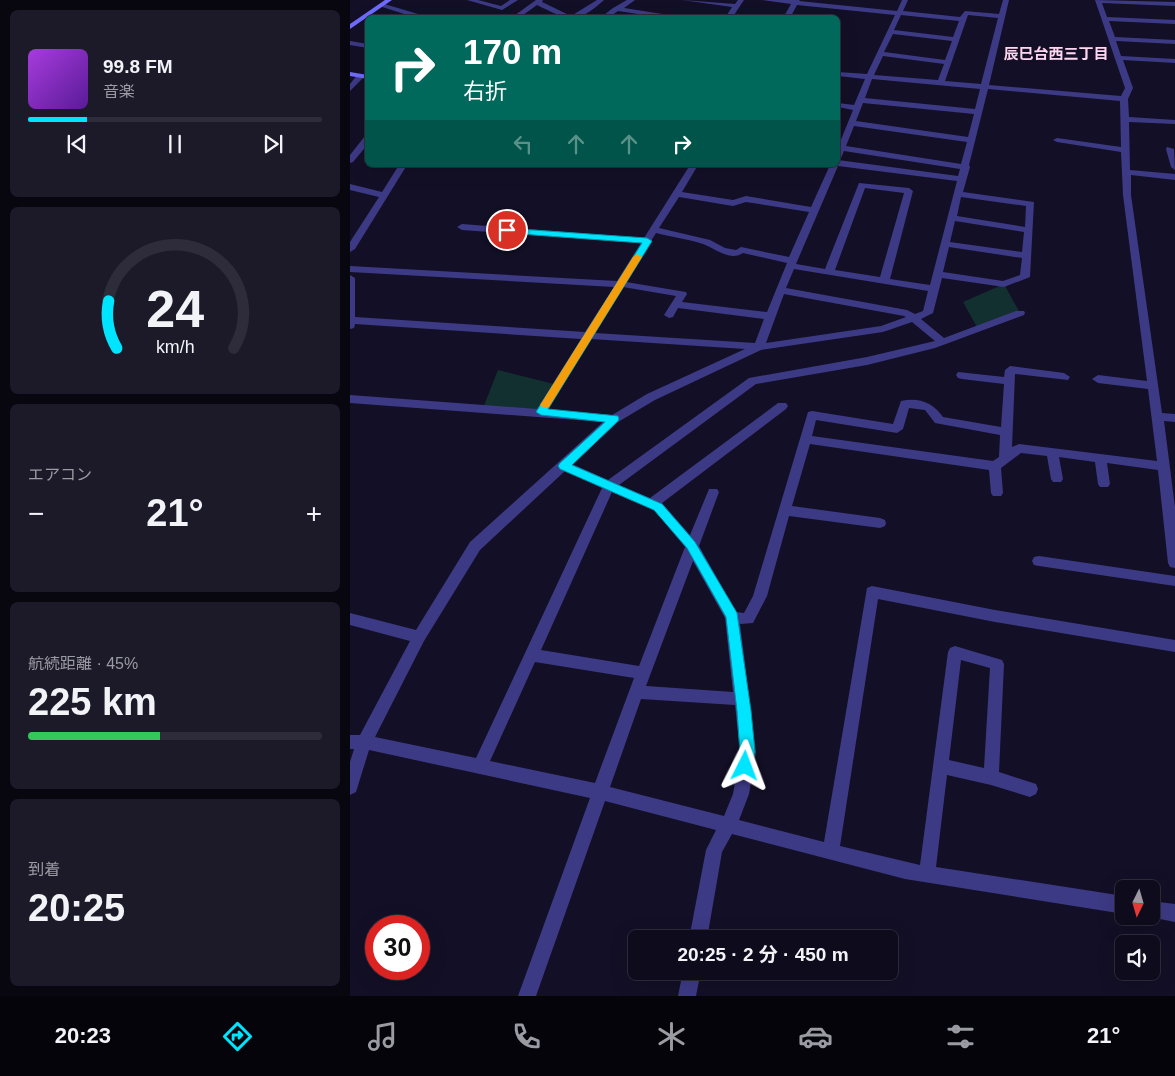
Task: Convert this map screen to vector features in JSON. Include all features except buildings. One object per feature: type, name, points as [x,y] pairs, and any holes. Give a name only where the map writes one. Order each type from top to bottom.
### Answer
[{"type":"street","points":[[366,15],[389,0]]},
{"type":"street","points":[[470,0],[502,8],[515,0]]},
{"type":"street","points":[[576,15],[601,0]]},
{"type":"street","points":[[607,15],[632,0]]},
{"type":"street","points":[[685,0],[739,3]]},
{"type":"street","points":[[765,0],[962,19]]},
{"type":"street","points":[[905,0],[869,78],[840,148],[966,167]]},
{"type":"street","points":[[350,278],[351,323],[759,347],[884,329],[928,313],[966,167],[1006,0]]},
{"type":"street","points":[[1175,4],[1098,0],[1129,88],[1124,99],[1127,195],[1158,416],[1168,462],[1175,563]]},
{"type":"street","points":[[518,15],[539,1],[565,15]]},
{"type":"street","points":[[788,15],[796,2]]},
{"type":"street","points":[[730,15],[739,3]]},
{"type":"street","points":[[380,5],[415,15]]},
{"type":"street","points":[[615,9],[662,15]]},
{"type":"street","points":[[942,83],[965,13],[1002,16]]},
{"type":"street","points":[[350,27],[365,16]]},
{"type":"street","points":[[1105,18],[1175,22]]},
{"type":"street","points":[[891,32],[956,39]]},
{"type":"street","points":[[1112,39],[1175,42]]},
{"type":"street","points":[[350,43],[365,46]]},
{"type":"street","points":[[880,54],[948,62]]},
{"type":"street","points":[[1119,58],[1175,61]]},
{"type":"street","points":[[350,74],[364,77]]},
{"type":"street","points":[[840,74],[1124,99]]},
{"type":"street","points":[[350,89],[364,77]]},
{"type":"street","points":[[840,105],[858,104],[979,112]]},
{"type":"street","points":[[1125,119],[1175,122]]},
{"type":"street","points":[[851,123],[972,140]]},
{"type":"street","points":[[1057,140],[1126,150]]},
{"type":"street","points":[[350,160],[365,142]]},
{"type":"street","points":[[1170,149],[1175,167]]},
{"type":"street","points":[[840,163],[963,179]]},
{"type":"street","points":[[350,249],[382,195],[402,167]]},
{"type":"street","points":[[541,412],[693,167]]},
{"type":"street","points":[[350,787],[357,742],[475,546],[614,419],[651,397],[759,347],[780,290],[833,167]]},
{"type":"street","points":[[1127,172],[1175,177]]},
{"type":"street","points":[[829,272],[862,185],[909,191],[884,281]]},
{"type":"street","points":[[350,187],[382,195]]},
{"type":"street","points":[[676,194],[733,203],[746,199],[814,210]]},
{"type":"street","points":[[938,274],[1004,284],[1026,277],[1031,204],[959,194]]},
{"type":"street","points":[[953,218],[1029,230]]},
{"type":"street","points":[[462,227],[647,241]]},
{"type":"street","points":[[654,230],[707,242],[723,251],[738,253],[741,250],[829,272],[934,289]]},
{"type":"street","points":[[946,244],[1027,256]]},
{"type":"street","points":[[350,269],[620,284],[682,294],[677,305],[669,315]]},
{"type":"street","points":[[780,290],[907,313],[943,342]]},
{"type":"street","points":[[677,305],[770,316]]},
{"type":"street","points":[[480,766],[609,486],[753,381],[867,361],[943,342],[1020,313]]},
{"type":"street","points":[[997,493],[1000,462],[1006,432],[1010,370],[1064,378]]},
{"type":"street","points":[[962,375],[1009,381]]},
{"type":"street","points":[[1098,379],[1154,386]]},
{"type":"street","points":[[350,399],[614,419]]},
{"type":"street","points":[[732,617],[748,619],[760,596],[812,415],[897,429],[905,404],[922,404],[932,408],[939,420],[1006,432]]},
{"type":"street","points":[[652,504],[782,406]]},
{"type":"street","points":[[1158,416],[1175,418]]},
{"type":"street","points":[[805,439],[1000,462],[1019,448],[1100,458],[1168,462]]},
{"type":"street","points":[[1052,452],[1057,479]]},
{"type":"street","points":[[1100,458],[1104,484]]},
{"type":"street","points":[[564,466],[658,507],[691,545],[732,617],[748,752],[741,794],[728,826],[714,850],[700,930]]},
{"type":"street","points":[[527,996],[643,673],[713,492]]},
{"type":"street","points":[[784,510],[880,523]]},
{"type":"street","points":[[1039,561],[1175,581]]},
{"type":"street","points":[[831,851],[872,592],[995,616],[1175,646]]},
{"type":"street","points":[[350,619],[419,637]]},
{"type":"street","points":[[927,874],[955,652],[997,664],[991,777]]},
{"type":"street","points":[[532,654],[643,673]]},
{"type":"street","points":[[636,692],[743,699]]},
{"type":"street","points":[[357,742],[600,792],[905,871],[1115,904]]},
{"type":"street","points":[[941,766],[991,777],[1030,789]]},
{"type":"street","points":[[1160,911],[1175,913]]},
{"type":"street","points":[[687,996],[690,980]]},
{"type":"green space","points":[[1004,284],[1020,313],[978,329],[963,302]]},
{"type":"green space","points":[[498,370],[558,385],[541,412],[483,408]]},
{"type":"slow traffic","points":[[545,405],[637,257]]},
{"type":"district","name":"辰巳台西三丁目","points":[[1056,53]]},
{"type":"route","points":[[507,230],[647,241],[541,412],[614,419],[564,466],[658,507],[691,545],[732,617],[748,752],[745,766]]}]
